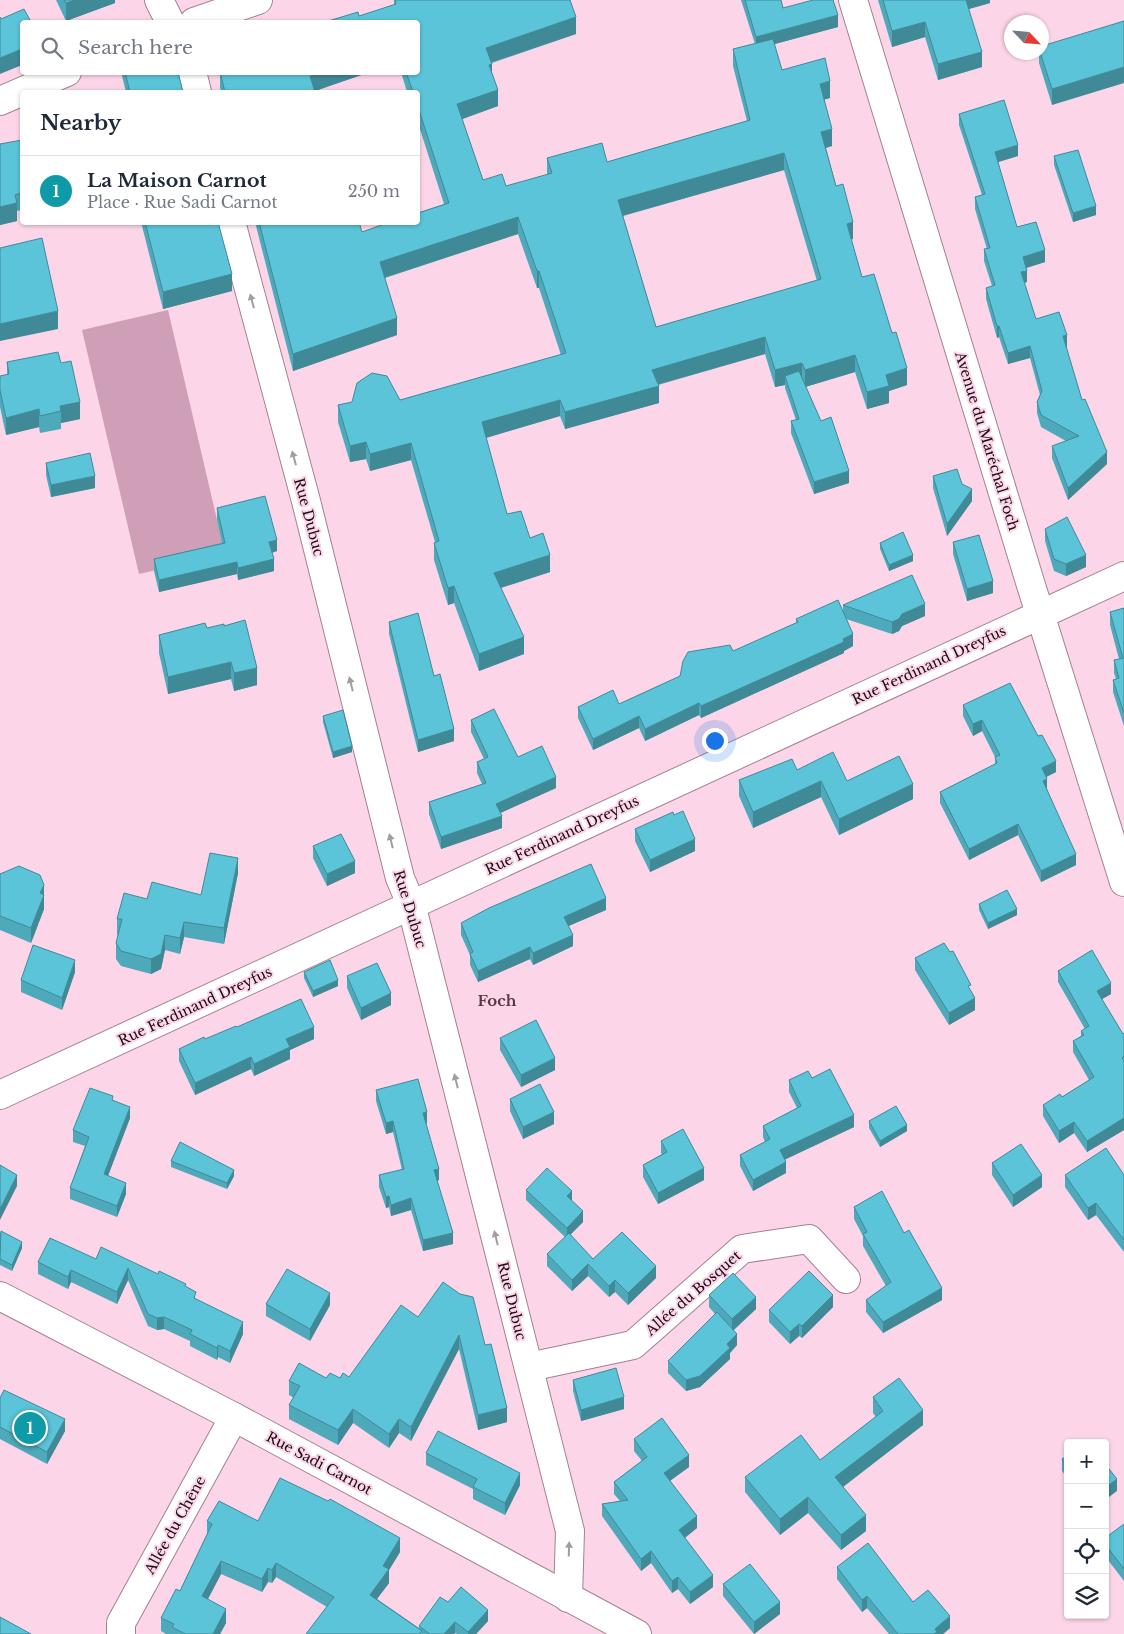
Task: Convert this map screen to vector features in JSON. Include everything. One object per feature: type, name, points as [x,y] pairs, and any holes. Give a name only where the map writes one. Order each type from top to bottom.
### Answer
[{"type":"street","points":[[159,0],[169,20]]},
{"type":"street","points":[[200,20],[258,0]]},
{"type":"street","name":"Avenue du Maréchal Foch","points":[[853,0],[1040,615],[1124,882]]},
{"type":"street","points":[[25,90],[60,75]]},
{"type":"street","points":[[193,75],[196,90]]},
{"type":"street","points":[[0,101],[20,92]]},
{"type":"street","name":"Rue Dubuc","points":[[232,225],[308,510],[400,878],[411,904],[570,1531],[568,1598]]},
{"type":"street","name":"Rue Ferdinand Dreyfus","points":[[0,1095],[385,919],[411,904],[1124,576]]},
{"type":"street","name":"Allée du Bosquet","points":[[529,1367],[633,1345],[742,1249],[809,1239],[846,1278]]},
{"type":"street","name":"Rue Sadi Carnot","points":[[0,1296],[234,1417],[637,1634]]},
{"type":"street","name":"Allée du Chêne","points":[[121,1634],[121,1623],[234,1417]]},
{"type":"shaded area","points":[[168,310],[225,554],[139,574],[82,330]]},
{"type":"building","points":[[64,0],[75,0],[66,3]]},
{"type":"building","points":[[395,0],[570,0],[576,17],[486,48],[492,64],[489,65],[498,90],[457,104],[483,180],[502,174],[506,186],[552,173],[547,158],[602,143],[607,162],[750,120],[733,49],[773,39],[782,70],[825,58],[830,81],[820,84],[832,129],[821,132],[836,186],[843,184],[853,222],[847,224],[862,277],[874,274],[892,333],[896,332],[907,368],[886,375],[889,386],[867,392],[855,355],[805,370],[802,363],[775,370],[765,337],[652,370],[659,386],[565,412],[560,400],[482,422],[507,514],[521,511],[530,538],[543,533],[550,555],[494,573],[524,637],[479,654],[454,586],[448,588],[434,543],[439,541],[411,443],[370,454],[366,442],[350,446],[338,405],[352,402],[357,383],[372,373],[387,376],[400,400],[566,353],[539,271],[537,271],[518,217],[380,262],[397,318],[293,354],[260,225],[360,225],[362,232],[382,225],[420,225],[420,212],[449,203],[420,113],[420,90],[412,90],[407,75],[420,75],[420,20],[332,20],[358,12],[359,16],[396,4]],"holes":[[[784,153],[821,279],[656,327],[618,200]]]},
{"type":"building","points":[[745,0],[781,0],[783,8],[813,0],[833,0],[838,15],[756,37]]},
{"type":"building","points":[[883,0],[966,0],[982,52],[938,64],[925,22],[892,31]]},
{"type":"building","points":[[24,9],[30,20],[20,20],[20,50],[0,58],[0,17],[1,19]]},
{"type":"building","points":[[1124,21],[1124,67],[1052,89],[1043,60],[1049,60],[1049,44]]},
{"type":"building","points":[[126,75],[179,75],[182,90],[130,90]]},
{"type":"building","points":[[221,75],[313,75],[310,76],[314,90],[224,90]]},
{"type":"building","points":[[1004,100],[1018,145],[995,152],[1017,227],[1036,222],[1045,250],[1023,257],[1027,271],[1021,272],[1036,319],[1059,312],[1067,335],[1063,336],[1082,400],[1085,399],[1107,452],[1068,488],[1052,446],[1079,436],[1041,415],[1037,402],[1042,391],[1030,346],[1008,353],[999,326],[997,326],[986,288],[995,285],[984,249],[990,248],[975,197],[985,194],[959,114]]},
{"type":"building","points":[[20,140],[20,194],[15,195],[17,203],[0,207],[0,144]]},
{"type":"building","points":[[1078,150],[1096,206],[1073,213],[1054,156]]},
{"type":"building","points":[[146,225],[219,225],[232,274],[163,292]]},
{"type":"building","points":[[42,238],[58,311],[0,324],[0,248]]},
{"type":"building","points":[[58,352],[61,363],[71,361],[80,402],[60,406],[61,411],[40,416],[39,409],[6,418],[0,390],[0,376],[9,374],[7,362]]},
{"type":"building","points":[[799,371],[821,421],[831,417],[849,471],[814,482],[791,421],[799,419],[785,376]]},
{"type":"building","points":[[90,453],[95,476],[51,485],[46,463]]},
{"type":"building","points":[[957,469],[962,484],[972,489],[947,524],[933,476]]},
{"type":"building","points":[[265,496],[277,540],[269,542],[274,559],[238,568],[237,562],[159,580],[154,559],[225,543],[217,508]]},
{"type":"building","points":[[1067,517],[1086,555],[1066,564],[1054,559],[1045,529]]},
{"type":"building","points":[[903,532],[913,555],[889,565],[880,543]]},
{"type":"building","points":[[979,535],[993,581],[967,589],[953,542]]},
{"type":"building","points":[[912,575],[925,604],[902,614],[899,619],[892,622],[843,605]]},
{"type":"building","points":[[838,600],[853,634],[843,639],[844,642],[701,706],[699,703],[645,729],[639,716],[593,739],[578,707],[613,690],[619,704],[680,676],[683,661],[688,652],[730,645],[733,651],[798,622],[796,619]]},
{"type":"building","points":[[1124,608],[1124,713],[1113,680],[1119,678],[1114,660],[1123,658],[1110,612]]},
{"type":"building","points":[[418,613],[434,676],[440,674],[454,729],[418,740],[389,622]]},
{"type":"building","points":[[245,620],[257,668],[234,673],[231,662],[168,677],[159,635],[205,623],[207,628],[224,624],[224,626]]},
{"type":"building","points":[[1010,683],[1038,736],[1042,735],[1056,761],[1042,768],[1047,779],[1043,781],[1076,854],[1041,871],[1018,824],[969,849],[940,792],[997,763],[995,757],[1000,755],[982,720],[973,724],[963,705]]},
{"type":"building","points":[[494,709],[518,757],[542,746],[556,777],[496,804],[502,816],[441,837],[429,802],[486,783],[477,762],[488,757],[471,720]]},
{"type":"building","points":[[343,710],[352,746],[333,752],[323,716]]},
{"type":"building","points":[[833,752],[847,781],[899,756],[913,784],[839,819],[821,781],[753,812],[739,780],[792,759],[797,770]]},
{"type":"building","points":[[683,811],[695,839],[650,860],[635,829],[673,812],[674,815]]},
{"type":"building","points":[[341,834],[355,861],[327,874],[313,846]]},
{"type":"building","points":[[210,853],[238,858],[224,928],[184,922],[180,938],[165,935],[161,954],[151,959],[121,951],[116,943],[122,919],[117,919],[124,893],[147,899],[152,882],[201,895]]},
{"type":"building","points":[[591,864],[606,898],[564,917],[573,935],[533,953],[530,947],[478,971],[470,954],[473,952],[461,923],[489,908]]},
{"type":"building","points":[[19,866],[40,875],[44,885],[40,893],[44,895],[31,928],[0,916],[0,874]]},
{"type":"building","points":[[1007,890],[1017,909],[988,923],[979,904]]},
{"type":"building","points":[[944,943],[950,952],[953,951],[971,985],[968,986],[975,998],[949,1013],[915,958]]},
{"type":"building","points":[[33,945],[75,960],[62,998],[21,980]]},
{"type":"building","points":[[1092,950],[1111,983],[1097,991],[1124,1033],[1124,1056],[1122,1058],[1124,1061],[1124,1118],[1087,1141],[1074,1122],[1059,1131],[1043,1105],[1060,1094],[1062,1097],[1094,1077],[1073,1041],[1084,1035],[1081,1031],[1089,1026],[1058,971]]},
{"type":"building","points":[[330,960],[338,980],[313,991],[304,972]]},
{"type":"building","points":[[377,963],[391,993],[361,1008],[347,976]]},
{"type":"building","points":[[301,999],[314,1027],[286,1039],[290,1047],[254,1064],[251,1057],[195,1083],[179,1049],[204,1037],[205,1039],[237,1027]]},
{"type":"building","points":[[536,1020],[555,1058],[521,1075],[500,1038]]},
{"type":"building","points":[[830,1069],[854,1115],[780,1150],[786,1162],[753,1180],[740,1155],[770,1139],[763,1126],[801,1106],[789,1080],[808,1071],[812,1078]]},
{"type":"building","points":[[418,1079],[427,1112],[423,1113],[439,1169],[434,1170],[453,1233],[423,1240],[411,1198],[391,1205],[389,1196],[386,1197],[379,1175],[404,1169],[393,1121],[386,1123],[376,1090]]},
{"type":"building","points":[[540,1084],[554,1112],[523,1127],[510,1099]]},
{"type":"building","points":[[90,1088],[113,1096],[112,1100],[130,1107],[104,1174],[126,1183],[117,1206],[70,1188],[89,1137],[73,1130]]},
{"type":"building","points":[[896,1106],[907,1125],[880,1141],[869,1121]]},
{"type":"building","points":[[683,1129],[704,1168],[658,1193],[643,1165],[667,1152],[661,1141]]},
{"type":"building","points":[[180,1142],[234,1170],[227,1183],[171,1161]]},
{"type":"building","points":[[1021,1144],[1042,1175],[1013,1195],[992,1163]]},
{"type":"building","points":[[1106,1148],[1124,1175],[1124,1240],[1096,1203],[1088,1208],[1065,1175]]},
{"type":"building","points":[[0,1165],[17,1175],[0,1209]]},
{"type":"building","points":[[547,1168],[572,1191],[567,1196],[583,1211],[567,1228],[526,1190]]},
{"type":"building","points":[[882,1191],[904,1233],[909,1230],[942,1288],[883,1322],[866,1300],[891,1282],[863,1234],[867,1232],[854,1207]]},
{"type":"building","points":[[1,1231],[22,1242],[12,1265],[0,1259]]},
{"type":"building","points":[[622,1232],[656,1266],[628,1293],[615,1280],[609,1286],[588,1264],[572,1280],[547,1254],[569,1233],[593,1259]]},
{"type":"building","points":[[50,1238],[96,1259],[101,1247],[158,1274],[159,1271],[186,1284],[185,1286],[196,1292],[194,1298],[243,1322],[230,1351],[218,1345],[217,1348],[190,1334],[192,1330],[164,1317],[157,1318],[148,1314],[128,1268],[117,1292],[71,1270],[68,1277],[38,1262]]},
{"type":"building","points":[[287,1269],[330,1293],[310,1329],[266,1304]]},
{"type":"building","points":[[809,1271],[833,1295],[802,1326],[799,1324],[790,1332],[769,1310]]},
{"type":"building","points":[[733,1273],[756,1297],[732,1319],[709,1295]]},
{"type":"building","points":[[443,1282],[460,1294],[473,1297],[485,1345],[491,1344],[507,1408],[478,1415],[459,1335],[411,1427],[399,1419],[389,1434],[353,1409],[338,1430],[289,1405],[300,1386],[289,1381],[299,1363],[326,1378],[330,1373],[340,1378],[343,1373],[349,1377],[401,1305],[418,1317]]},
{"type":"building","points":[[717,1312],[737,1334],[727,1344],[730,1348],[700,1376],[686,1380],[668,1361]]},
{"type":"building","points":[[616,1368],[624,1397],[581,1410],[573,1380]]},
{"type":"building","points":[[899,1378],[923,1410],[835,1477],[866,1515],[841,1535],[808,1497],[780,1519],[745,1477],[801,1435],[820,1460],[883,1411],[873,1397]]},
{"type":"building","points":[[4,1390],[65,1419],[47,1452],[0,1427],[0,1398]]},
{"type":"building","points":[[662,1418],[689,1455],[664,1473],[697,1516],[679,1530],[713,1575],[690,1592],[678,1577],[672,1581],[651,1551],[641,1559],[602,1504],[628,1500],[614,1482],[647,1457],[634,1439]]},
{"type":"building","points":[[438,1431],[520,1473],[505,1503],[473,1487],[477,1479],[426,1453]]},
{"type":"building","points":[[1109,1469],[1117,1479],[1109,1485]]},
{"type":"building","points":[[280,1478],[328,1501],[330,1499],[400,1538],[383,1566],[389,1569],[370,1595],[422,1631],[419,1634],[306,1634],[334,1597],[276,1563],[272,1570],[268,1568],[262,1579],[221,1561],[202,1596],[226,1609],[213,1634],[185,1634],[172,1627],[174,1624],[161,1618],[176,1589],[180,1591],[212,1524],[207,1521],[219,1501],[258,1521]]},
{"type":"building","points":[[1124,1524],[1124,1569],[1109,1549],[1109,1535]]},
{"type":"building","points":[[868,1543],[913,1602],[928,1590],[950,1616],[935,1629],[937,1632],[934,1634],[898,1634],[867,1596],[862,1600],[837,1567]]},
{"type":"building","points":[[750,1564],[780,1602],[754,1622],[723,1584]]},
{"type":"building","points":[[461,1587],[488,1610],[468,1632],[455,1622],[444,1634],[430,1634],[419,1626],[440,1597],[448,1602]]},
{"type":"building","points":[[0,1617],[31,1634],[0,1634]]},
{"type":"place","name":"La Maison Carnot","points":[[30,1428]]},
{"type":"district","name":"Foch","points":[[497,1000]]}]
